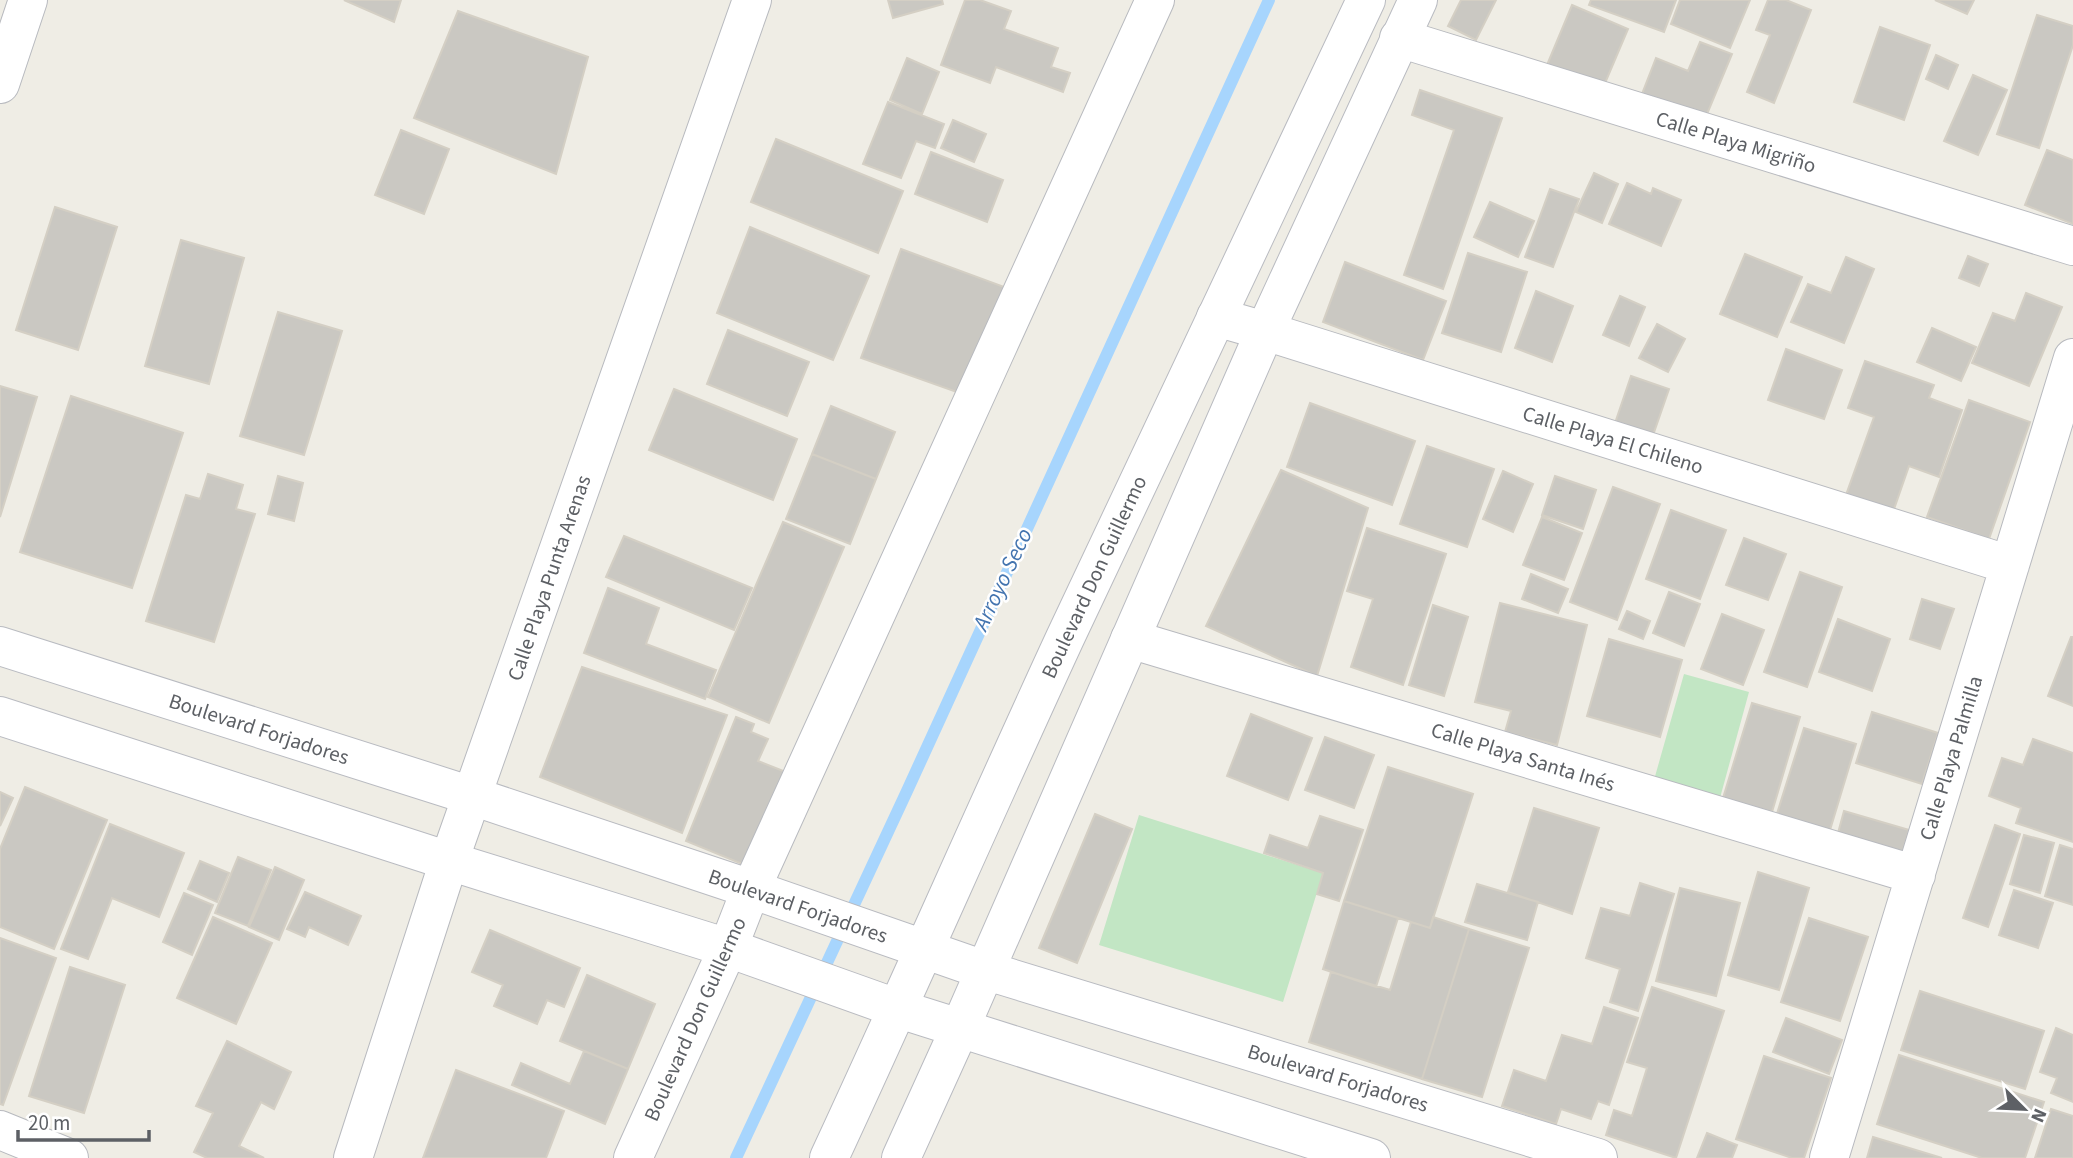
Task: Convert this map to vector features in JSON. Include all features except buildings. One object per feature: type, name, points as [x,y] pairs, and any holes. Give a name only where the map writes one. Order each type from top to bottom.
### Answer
[{"type":"street","points":[[0,84],[28,0]]},
{"type":"street","name":"Calle Playa Punta Arenas","points":[[353,1158],[449,861],[752,0]]},
{"type":"street","name":"Boulevard Don Guillermo","points":[[633,1158],[743,954],[1155,0]]},
{"type":"street","name":"Boulevard Don Guillermo","points":[[829,1158],[915,946],[1064,640],[1366,0]]},
{"type":"street","points":[[901,1158],[1265,331],[1418,0]]},
{"type":"street","name":"Calle Playa Migriño","points":[[1399,38],[2073,246]]},
{"type":"street","name":"Calle Playa El Chileno","points":[[1216,317],[2010,565]]},
{"type":"street","name":"Calle Playa Palmilla","points":[[1829,1158],[2073,358]]},
{"type":"street","name":"Calle Playa Santa Inés","points":[[1130,639],[1916,875]]},
{"type":"street","name":"Boulevard Forjadores","points":[[0,646],[472,796],[984,970],[1598,1158]]},
{"type":"street","points":[[0,716],[743,954],[889,1006],[1371,1158]]},
{"type":"street","points":[[15,1143],[69,1158]]},
{"type":"green space","points":[[1684,674],[1749,692],[1720,798],[1654,780]]},
{"type":"green space","points":[[1139,815],[1323,873],[1283,1002],[1099,945]]},
{"type":"waterway","name":"Arroyo Seco","points":[[736,1158],[1269,0]]}]
